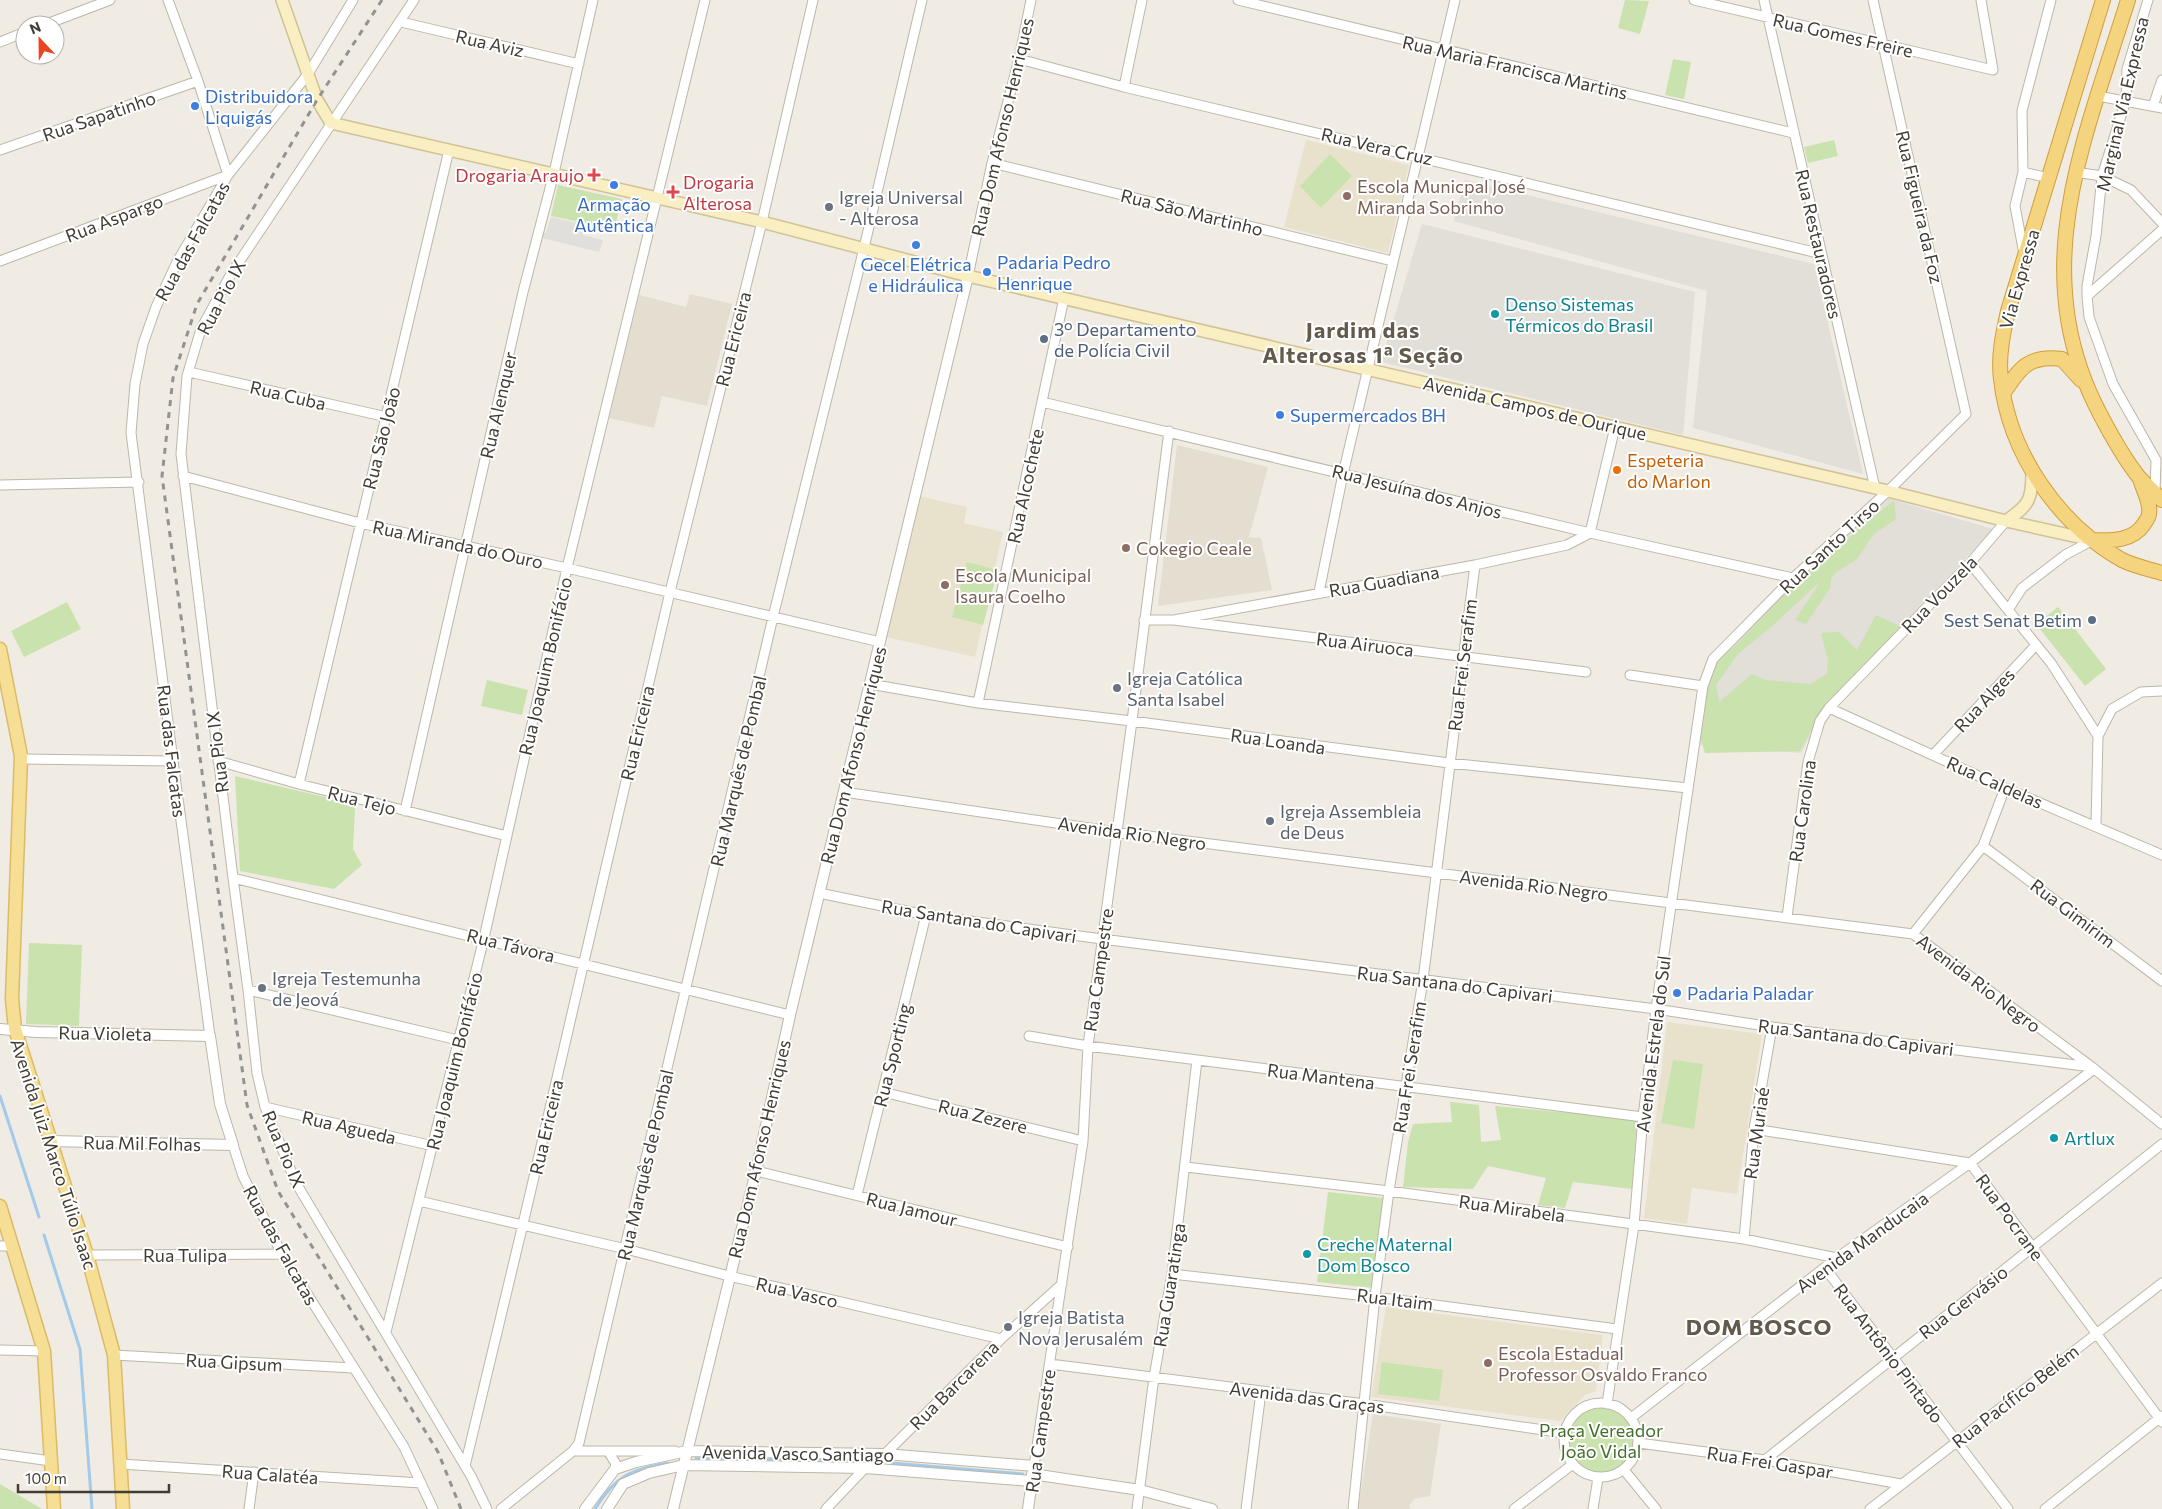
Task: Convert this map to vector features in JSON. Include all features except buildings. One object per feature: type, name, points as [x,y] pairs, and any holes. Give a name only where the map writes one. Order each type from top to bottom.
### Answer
[{"type":"highway","name":"Via Expressa","points":[[2093,540],[2072,522],[2051,499],[2032,470],[2008,416],[2000,378],[2002,340],[2008,311],[2103,0]]},
{"type":"highway","name":"Via Expressa","points":[[2128,0],[2075,172],[2069,198],[2065,235],[2064,300],[2068,326],[2086,388],[2112,436],[2138,476]]},
{"type":"highway","points":[[2003,394],[2018,371],[2031,361],[2046,357],[2062,359],[2075,371],[2086,388]]},
{"type":"highway","points":[[2138,476],[2158,496]]},
{"type":"highway","points":[[2093,540],[2112,540],[2132,536],[2150,516],[2149,504],[2138,476]]},
{"type":"highway","name":"Avenida Campos de Ourique","points":[[2093,540],[2123,560],[2162,573]]},
{"type":"main road","points":[[282,0],[317,100],[331,123]]},
{"type":"main road","name":"Avenida Campos de Ourique","points":[[331,123],[762,222],[968,276],[2093,540]]},
{"type":"main road","points":[[2006,521],[2025,507],[2032,492],[2032,470]]},
{"type":"main road","name":"Avenida Juiz Marco Túlio Isaac","points":[[0,649],[21,759],[12,999],[15,1029],[88,1255],[114,1355],[123,1509]]},
{"type":"main road","points":[[0,1206],[6,1246],[44,1352],[54,1509]]},
{"type":"street","points":[[65,17],[110,0]]},
{"type":"street","points":[[168,0],[198,81],[228,175]]},
{"type":"street","name":"Rua das Falcatas","points":[[353,0],[308,74],[228,175],[177,262],[156,307],[143,344],[135,384],[132,433],[173,761],[220,1104],[243,1176],[282,1254],[404,1447],[433,1509]]},
{"type":"street","name":"Rua Pio IX","points":[[414,0],[231,274],[201,330],[189,372],[181,454],[257,1073],[265,1107],[278,1144],[296,1183],[386,1332],[488,1509]]},
{"type":"street","name":"Rua Alenquer","points":[[405,811],[523,292],[554,173],[593,0]]},
{"type":"street","name":"Rua Joaquim Bonifácio","points":[[386,1332],[484,938],[567,568],[705,0]]},
{"type":"street","name":"Rua Ericeira","points":[[464,1466],[523,1224],[670,592],[762,222],[813,0]]},
{"type":"street","name":"Rua Marquês de Pombal","points":[[501,1509],[573,1451],[579,1444],[922,0]]},
{"type":"street","name":"Rua Dom Afonso Henriques","points":[[673,1509],[756,1171],[790,1014],[968,276],[992,163],[1019,60],[1031,0]]},
{"type":"street","points":[[1124,87],[1142,0]]},
{"type":"street","name":"Rua Maria Francisca Martins","points":[[1238,0],[1794,133]]},
{"type":"street","points":[[1319,592],[1343,474],[1416,156],[1455,0]]},
{"type":"street","name":"Rua Gomes Freire","points":[[1694,0],[1883,46],[1993,70],[1981,0]]},
{"type":"street","name":"Rua Restauradores","points":[[1764,0],[1875,488]]},
{"type":"street","name":"Rua Figueira da Foz","points":[[1873,0],[1966,414]]},
{"type":"street","points":[[2024,254],[2015,206],[2023,172],[2022,112],[2051,0]]},
{"type":"street","name":"Marginal Via Expressa","points":[[2148,0],[2127,69],[2126,100],[2102,176],[2087,296],[2090,317],[2113,384],[2156,460],[2158,496]]},
{"type":"street","name":"Rua Aviz","points":[[401,22],[579,64]]},
{"type":"street","points":[[0,42],[15,36]]},
{"type":"street","name":"Rua Vera Cruz","points":[[1019,60],[1124,87],[1822,254]]},
{"type":"street","points":[[2098,96],[2157,107],[2162,80]]},
{"type":"street","name":"Rua Sapatinho","points":[[0,150],[198,81]]},
{"type":"street","name":"Rua São João","points":[[300,784],[449,150]]},
{"type":"street","name":"Rua São Martinho","points":[[992,163],[1392,261]]},
{"type":"street","points":[[2023,172],[2049,178]]},
{"type":"street","points":[[2075,172],[2102,176],[2131,190],[2162,223]]},
{"type":"street","name":"Rua Aspargo","points":[[0,261],[228,175]]},
{"type":"street","points":[[2087,296],[2162,230]]},
{"type":"street","name":"Rua Alcochete","points":[[978,703],[1064,298]]},
{"type":"street","name":"Rua Cuba","points":[[189,372],[387,417]]},
{"type":"street","name":"Rua Jesuína dos Anjos","points":[[1042,402],[1590,533],[1793,578]]},
{"type":"street","name":"Rua Santo Tirso","points":[[1703,686],[1713,659],[1793,578],[1888,491],[1966,414]]},
{"type":"street","points":[[1590,533],[1615,427]]},
{"type":"street","name":"Rua Campestre","points":[[1028,1509],[1083,1141],[1088,1046],[1169,431]]},
{"type":"street","name":"Rua Miranda do Ouro","points":[[183,476],[360,523],[467,545],[880,642]]},
{"type":"street","points":[[0,485],[139,482]]},
{"type":"street","name":"Rua Vouzela","points":[[1829,708],[1970,563],[2006,521]]},
{"type":"street","name":"Rua Guadiana","points":[[1174,620],[1475,565],[1567,545],[1590,533]]},
{"type":"street","points":[[2008,610],[2022,588],[2065,555],[2093,540]]},
{"type":"street","points":[[1970,563],[2051,663],[2098,736]]},
{"type":"street","name":"Rua Frei Serafim","points":[[1353,1509],[1375,1296],[1437,874],[1449,763],[1475,565]]},
{"type":"street","name":"Rua Airuoca","points":[[1144,620],[1174,620],[1586,672]]},
{"type":"street","name":"Rua Alges","points":[[1933,755],[2036,645]]},
{"type":"street","points":[[1630,675],[1703,686]]},
{"type":"street","name":"Rua Loanda","points":[[870,684],[978,703],[1132,721],[1449,763],[1688,788]]},
{"type":"street","name":"Avenida Estrela do Sul","points":[[1607,1404],[1634,1225],[1643,1117],[1656,1009],[1703,686]]},
{"type":"street","points":[[2096,826],[2098,736],[2112,709],[2141,692],[2162,691]]},
{"type":"street","name":"Rua Caldelas","points":[[1829,708],[2006,788],[2162,855]]},
{"type":"street","name":"Rua Carolina","points":[[1787,917],[1808,762],[1820,721],[1829,708]]},
{"type":"street","points":[[21,759],[173,761]]},
{"type":"street","name":"Rua Tejo","points":[[218,761],[300,784],[507,836]]},
{"type":"street","points":[[1913,934],[1983,846],[2006,788]]},
{"type":"street","name":"Avenida Rio Negro","points":[[844,792],[1117,832],[1913,934],[2093,1068],[2162,1124]]},
{"type":"street","name":"Rua Gimirim","points":[[1983,846],[2162,981]]},
{"type":"street","name":"Rua Távora","points":[[232,878],[790,1014]]},
{"type":"street","name":"Rua Santana do Capivari","points":[[819,893],[926,915],[1656,1009],[1772,1027],[2093,1068]]},
{"type":"street","name":"Rua Sporting","points":[[857,1195],[926,915]]},
{"type":"street","points":[[248,990],[458,1040]]},
{"type":"street","name":"Rua Muriaé","points":[[1744,1239],[1754,1129],[1772,1027]]},
{"type":"street","name":"Rua Violeta","points":[[0,1029],[36,1032],[210,1036]]},
{"type":"street","name":"Rua Mantena","points":[[1029,1036],[1088,1046],[1643,1117]]},
{"type":"street","name":"Rua Guaratinga","points":[[1137,1509],[1154,1377],[1172,1274],[1197,1060]]},
{"type":"street","name":"Avenida Manducaia","points":[[1631,1418],[1838,1258],[1970,1163],[2093,1068]]},
{"type":"street","name":"Rua Zezere","points":[[883,1092],[1083,1141]]},
{"type":"street","name":"Rua Agueda","points":[[265,1107],[433,1146]]},
{"type":"street","name":"Rua Pocrane","points":[[1754,1129],[1970,1163],[2161,1419]]},
{"type":"street","name":"Rua Mil Folhas","points":[[50,1141],[233,1145]]},
{"type":"street","name":"Rua Gervásio","points":[[1765,1460],[2162,1144]]},
{"type":"street","name":"Rua Mirabela","points":[[1186,1167],[1389,1191],[1744,1239],[1838,1258]]},
{"type":"street","name":"Rua Jamour","points":[[756,1171],[1068,1247]]},
{"type":"street","name":"Rua Vasco","points":[[419,1201],[523,1224],[729,1276],[1001,1339]]},
{"type":"street","name":"Rua Tulipa","points":[[88,1255],[282,1254]]},
{"type":"street","name":"Rua Antônio Pintado","points":[[1825,1268],[2008,1509]]},
{"type":"street","name":"Rua Itaim","points":[[1172,1274],[1375,1296],[1617,1329]]},
{"type":"street","name":"Rua Pacífico Belém","points":[[1870,1509],[2162,1283]]},
{"type":"street","name":"Rua Barcarena","points":[[826,1509],[866,1468],[884,1454],[1001,1339],[1062,1284]]},
{"type":"street","points":[[0,1350],[44,1352]]},
{"type":"street","name":"Rua Gipsum","points":[[114,1355],[353,1368]]},
{"type":"street","name":"Avenida das Graças","points":[[1050,1364],[1365,1404],[1564,1433]]},
{"type":"street","points":[[1246,1509],[1261,1392]]},
{"type":"street","points":[[1607,1404],[1621,1408],[1631,1418],[1636,1426],[1639,1443],[1636,1455],[1624,1470],[1615,1475],[1598,1478],[1580,1472],[1565,1450],[1564,1433],[1573,1416],[1588,1405],[1607,1404]]},
{"type":"street","points":[[2045,1509],[2161,1419]]},
{"type":"street","name":"Rua Frei Gaspar","points":[[1639,1443],[1765,1460],[1901,1484]]},
{"type":"street","points":[[573,1451],[687,1451]]},
{"type":"street","points":[[585,1509],[615,1469],[616,1464],[608,1451]]},
{"type":"street","name":"Avenida Vasco Santiago","points":[[615,1469],[636,1462],[687,1451],[884,1454],[1140,1490],[1212,1509]]},
{"type":"street","points":[[0,1454],[51,1461]]},
{"type":"street","name":"Rua Calatéa","points":[[120,1464],[420,1483]]},
{"type":"street","points":[[1514,1509],[1573,1464]]},
{"type":"street","name":"Avenida Vasco Santiago","points":[[607,1509],[623,1484],[649,1473],[684,1465],[866,1468],[1032,1474]]},
{"type":"street","points":[[1624,1470],[1656,1509]]},
{"type":"street","points":[[249,1509],[254,1472]]},
{"type":"street","points":[[1593,1509],[1598,1478]]},
{"type":"shaded area","name":"Escola Municpal José Miranda Sobrinho","points":[[1306,140],[1409,165],[1388,253],[1284,227]]},
{"type":"shaded area","points":[[1465,180],[1814,264],[1863,474],[1693,428],[1707,291],[1454,221]]},
{"type":"shaded area","points":[[551,217],[577,223],[576,230],[583,232],[583,235],[603,240],[599,252],[538,237],[539,231],[546,233]]},
{"type":"shaded area","points":[[1422,224],[1695,292],[1683,435],[1381,362]]},
{"type":"shaded area","points":[[690,294],[732,304],[707,406],[662,396],[654,428],[609,418],[639,295],[686,307]]},
{"type":"shaded area","points":[[1177,445],[1268,467],[1249,537],[1261,538],[1272,590],[1158,606]]},
{"type":"shaded area","name":"Escola Municipal Isaura Coelho","points":[[919,496],[967,507],[964,523],[1003,532],[975,657],[886,637]]},
{"type":"shaded area","points":[[1887,498],[1993,529],[1838,694],[1818,721],[1801,753],[1697,745],[1705,687],[1717,659],[1768,606],[1860,525]]},
{"type":"shaded area","points":[[1667,1022],[1762,1034],[1737,1194],[1692,1188],[1687,1224],[1644,1218]]},
{"type":"shaded area","name":"Escola Estadual Professor Osvaldo Franco","points":[[1386,1307],[1603,1335],[1596,1391],[1585,1395],[1560,1421],[1371,1397]]},
{"type":"shaded area","points":[[1373,1414],[1441,1424],[1430,1496],[1414,1499],[1409,1506],[1411,1509],[1358,1509]]},
{"type":"green space","points":[[1625,0],[1649,1],[1640,34],[1618,28]]},
{"type":"green space","points":[[1673,59],[1691,62],[1684,99],[1665,95]]},
{"type":"green space","points":[[1834,140],[1838,156],[1808,163],[1804,147]]},
{"type":"green space","points":[[1330,154],[1352,176],[1321,208],[1300,186]]},
{"type":"green space","points":[[558,185],[622,199],[614,229],[551,216]]},
{"type":"green space","points":[[1894,500],[1896,519],[1874,534],[1857,559],[1835,573],[1831,579],[1831,587],[1806,624],[1795,620],[1821,581],[1771,627],[1738,654],[1716,685],[1719,702],[1752,674],[1766,680],[1810,684],[1827,674],[1828,660],[1821,633],[1839,632],[1857,650],[1876,615],[1902,627],[1840,689],[1815,723],[1800,751],[1705,753],[1700,737],[1705,696],[1718,660],[1736,645],[1794,584]]},
{"type":"green space","points":[[967,562],[998,570],[983,625],[952,617]]},
{"type":"green space","points":[[67,602],[81,629],[24,657],[11,631]]},
{"type":"green space","points":[[2058,607],[2106,669],[2085,686],[2036,624]]},
{"type":"green space","points":[[487,680],[528,690],[522,715],[481,706]]},
{"type":"green space","points":[[235,776],[325,797],[355,808],[353,849],[362,865],[334,889],[240,871]]},
{"type":"green space","points":[[29,943],[82,945],[79,1026],[26,1024]]},
{"type":"green space","points":[[1673,1060],[1703,1064],[1694,1129],[1661,1123]]},
{"type":"green space","points":[[1450,1102],[1479,1105],[1481,1142],[1501,1140],[1495,1106],[1637,1119],[1632,1189],[1573,1182],[1565,1208],[1538,1205],[1546,1178],[1488,1166],[1473,1189],[1403,1187],[1408,1142],[1413,1124],[1452,1122]]},
{"type":"green space","points":[[1328,1192],[1384,1198],[1373,1288],[1317,1282]]},
{"type":"green space","points":[[1382,1362],[1443,1370],[1439,1401],[1378,1394]]},
{"type":"green space","name":"Praça Vereador João Vidal","points":[[1601,1408],[1613,1411],[1624,1418],[1631,1429],[1634,1441],[1631,1453],[1624,1464],[1613,1471],[1601,1474],[1589,1471],[1578,1464],[1571,1453],[1568,1441],[1571,1429],[1578,1418],[1589,1411]]},
{"type":"green space","points":[[0,1484],[42,1509],[0,1509]]},
{"type":"waterway","points":[[0,1096],[39,1217]]},
{"type":"waterway","points":[[44,1235],[80,1349],[92,1509]]},
{"type":"waterway","points":[[696,1458],[854,1461]]},
{"type":"waterway","points":[[595,1509],[610,1489],[626,1476],[634,1471],[668,1463]]},
{"type":"waterway","points":[[891,1463],[1023,1474]]},
{"type":"railway","points":[[382,0],[317,100],[197,304],[173,378],[162,476],[247,1105],[278,1191],[438,1452],[461,1509]]},
{"type":"place","name":"Distribuidora Liquigás","points":[[195,106]]},
{"type":"place","name":"Drogaria Araujo","points":[[594,175]]},
{"type":"place","name":"Armação Autêntica","points":[[614,185]]},
{"type":"place","name":"Drogaria Alterosa","points":[[673,192]]},
{"type":"place","name":"Escola Municpal José Miranda Sobrinho","points":[[1347,196]]},
{"type":"place","name":"Igreja Universal - Alterosa","points":[[829,207]]},
{"type":"place","name":"Gecel Elétrica e Hidráulica","points":[[916,245]]},
{"type":"place","name":"Padaria Pedro Henrique","points":[[987,272]]},
{"type":"place","name":"Denso Sistemas Térmicos do Brasil","points":[[1495,314]]},
{"type":"place","name":"3° Departamento de Polícia Civil","points":[[1044,339]]},
{"type":"place","name":"Supermercados BH","points":[[1280,415]]},
{"type":"place","name":"Espeteria do Marlon","points":[[1617,470]]},
{"type":"place","name":"Cokegio Ceale","points":[[1126,548]]},
{"type":"place","name":"Escola Municipal Isaura Coelho","points":[[945,585]]},
{"type":"place","name":"Sest Senat Betim","points":[[2092,620]]},
{"type":"place","name":"Igreja Católica Santa Isabel","points":[[1117,688]]},
{"type":"place","name":"Igreja Assembleia de Deus","points":[[1270,821]]},
{"type":"place","name":"Igreja Testemunha de Jeová","points":[[262,988]]},
{"type":"place","name":"Padaria Paladar","points":[[1677,993]]},
{"type":"place","name":"Artlux","points":[[2054,1138]]},
{"type":"place","name":"Creche Maternal Dom Bosco","points":[[1307,1254]]},
{"type":"place","name":"Igreja Batista Nova Jerusalém","points":[[1008,1327]]},
{"type":"place","name":"Escola Estadual Professor Osvaldo Franco","points":[[1488,1363]]},
{"type":"district","name":"Jardim das Alterosas 1ª Seção","points":[[1363,342]]},
{"type":"district","name":"DOM BOSCO","points":[[1759,1326]]}]
